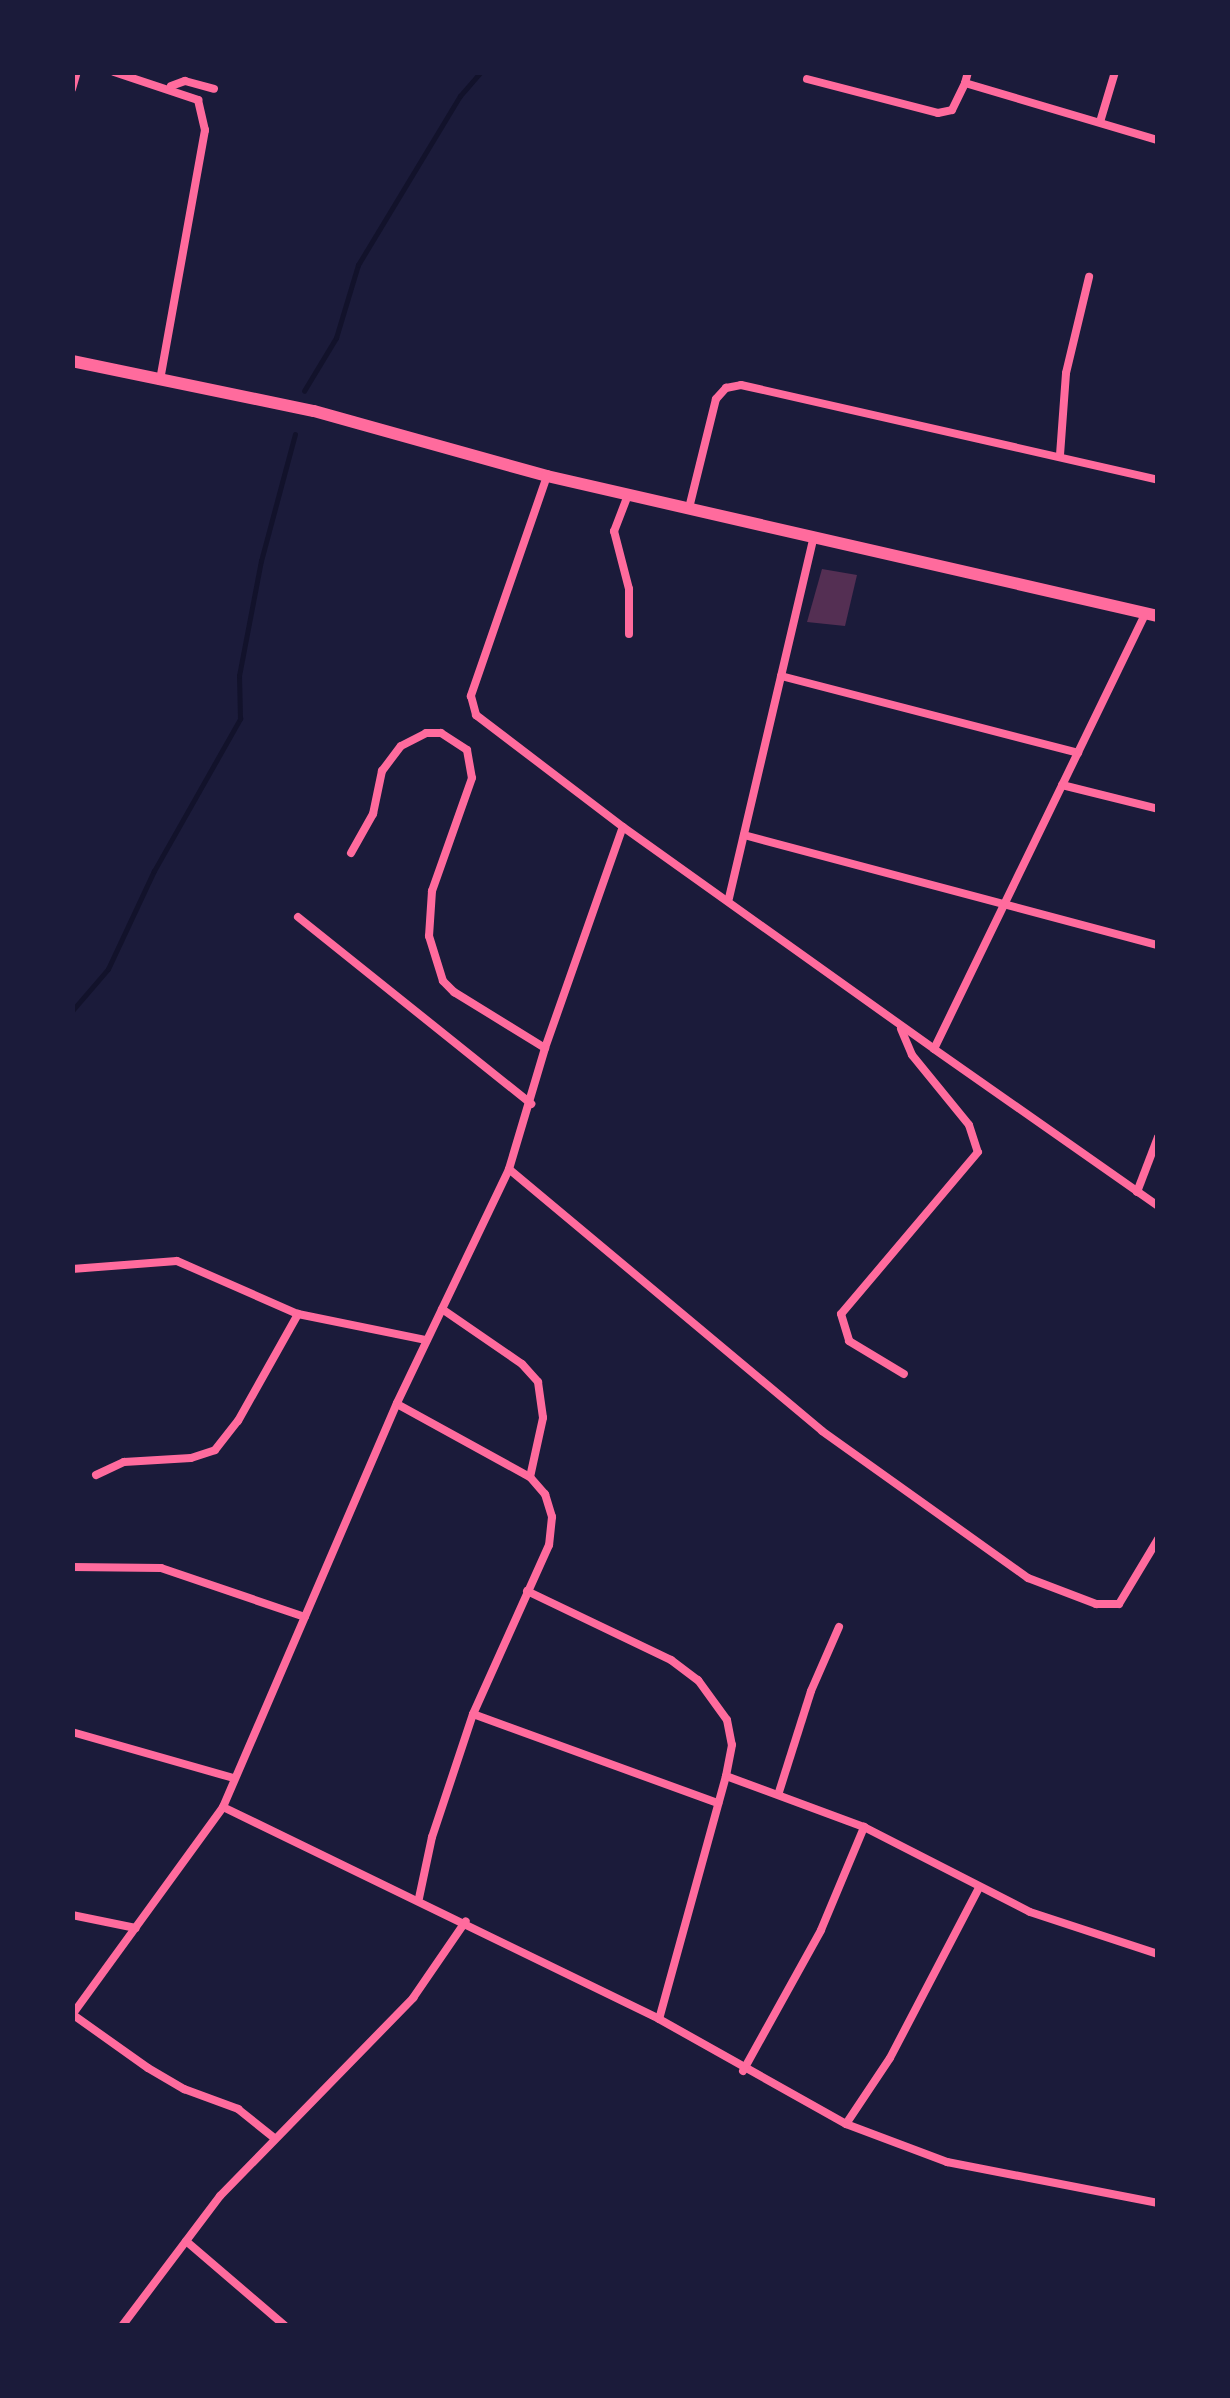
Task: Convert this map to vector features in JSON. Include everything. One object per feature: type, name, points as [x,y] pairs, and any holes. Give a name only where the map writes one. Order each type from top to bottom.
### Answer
[{"type":"highway","points":[[72,361],[314,411],[547,476],[1152,614]]},
{"type":"street","points":[[72,89],[77,72]]},
{"type":"street","points":[[114,72],[170,86],[198,100],[205,130],[160,381]]},
{"type":"street","points":[[1100,122],[1114,72]]},
{"type":"street","points":[[807,79],[938,113],[952,110],[967,77],[1158,140]]},
{"type":"street","points":[[170,86],[185,81],[214,89]]},
{"type":"street","points":[[1060,455],[1066,374],[1089,277]]},
{"type":"street","points":[[689,508],[716,399],[726,388],[741,385],[1158,480]]},
{"type":"street","points":[[547,476],[471,706],[623,827],[1158,1207]]},
{"type":"street","points":[[628,493],[614,531],[629,590],[629,634]]},
{"type":"street","points":[[729,898],[814,536]]},
{"type":"street","points":[[934,1049],[1078,753],[1152,614]]},
{"type":"street","points":[[781,676],[1078,753]]},
{"type":"street","points":[[351,854],[373,814],[382,771],[401,746],[426,733],[441,733],[467,750],[472,778],[432,891],[429,936],[443,981],[454,992],[545,1048]]},
{"type":"street","points":[[1062,785],[1158,809]]},
{"type":"street","points":[[273,2137],[238,2109],[184,2089],[148,2068],[72,2014],[223,1807],[397,1403],[509,1169],[545,1048],[623,827]]},
{"type":"street","points":[[744,835],[1158,945]]},
{"type":"street","points":[[298,917],[531,1104]]},
{"type":"street","points":[[900,1027],[912,1055],[969,1125],[978,1152],[841,1314],[849,1342],[904,1374]]},
{"type":"street","points":[[1137,1192],[1158,1137]]},
{"type":"street","points":[[509,1169],[822,1431],[1028,1578],[1111,1607],[1132,1590],[1158,1539]]},
{"type":"street","points":[[72,1270],[177,1261],[298,1314],[426,1340]]},
{"type":"street","points":[[442,1309],[522,1364],[538,1382],[543,1418],[530,1478]]},
{"type":"street","points":[[96,1475],[124,1462],[191,1458],[215,1450],[238,1421],[298,1314]]},
{"type":"street","points":[[397,1403],[530,1478],[544,1494],[552,1517],[549,1545],[472,1714],[418,1898]]},
{"type":"street","points":[[72,1567],[161,1568],[305,1617]]},
{"type":"street","points":[[527,1591],[671,1660],[698,1680],[727,1720],[732,1744],[726,1776],[692,1916],[659,2019]]},
{"type":"street","points":[[779,1792],[811,1691],[839,1627]]},
{"type":"street","points":[[472,1714],[718,1803]]},
{"type":"street","points":[[72,1732],[234,1778]]},
{"type":"street","points":[[726,1776],[864,1827],[978,1890],[1158,1954]]},
{"type":"street","points":[[223,1807],[466,1921],[659,2019],[743,2071],[846,2124],[947,2162],[1158,2203]]},
{"type":"street","points":[[743,2071],[821,1930],[864,1827]]},
{"type":"street","points":[[846,2124],[890,2058],[978,1890]]},
{"type":"street","points":[[72,1916],[136,1928]]},
{"type":"street","points":[[122,2326],[273,2137],[413,1998],[466,1921]]},
{"type":"street","points":[[186,2241],[285,2326]]},
{"type":"building","points":[[822,569],[857,575],[845,626],[807,622]]},
{"type":"waterway","points":[[304,391],[336,338],[358,265],[460,96],[481,72]]},
{"type":"waterway","points":[[72,1011],[108,969],[154,871],[240,719],[239,676],[261,561],[295,434]]}]
